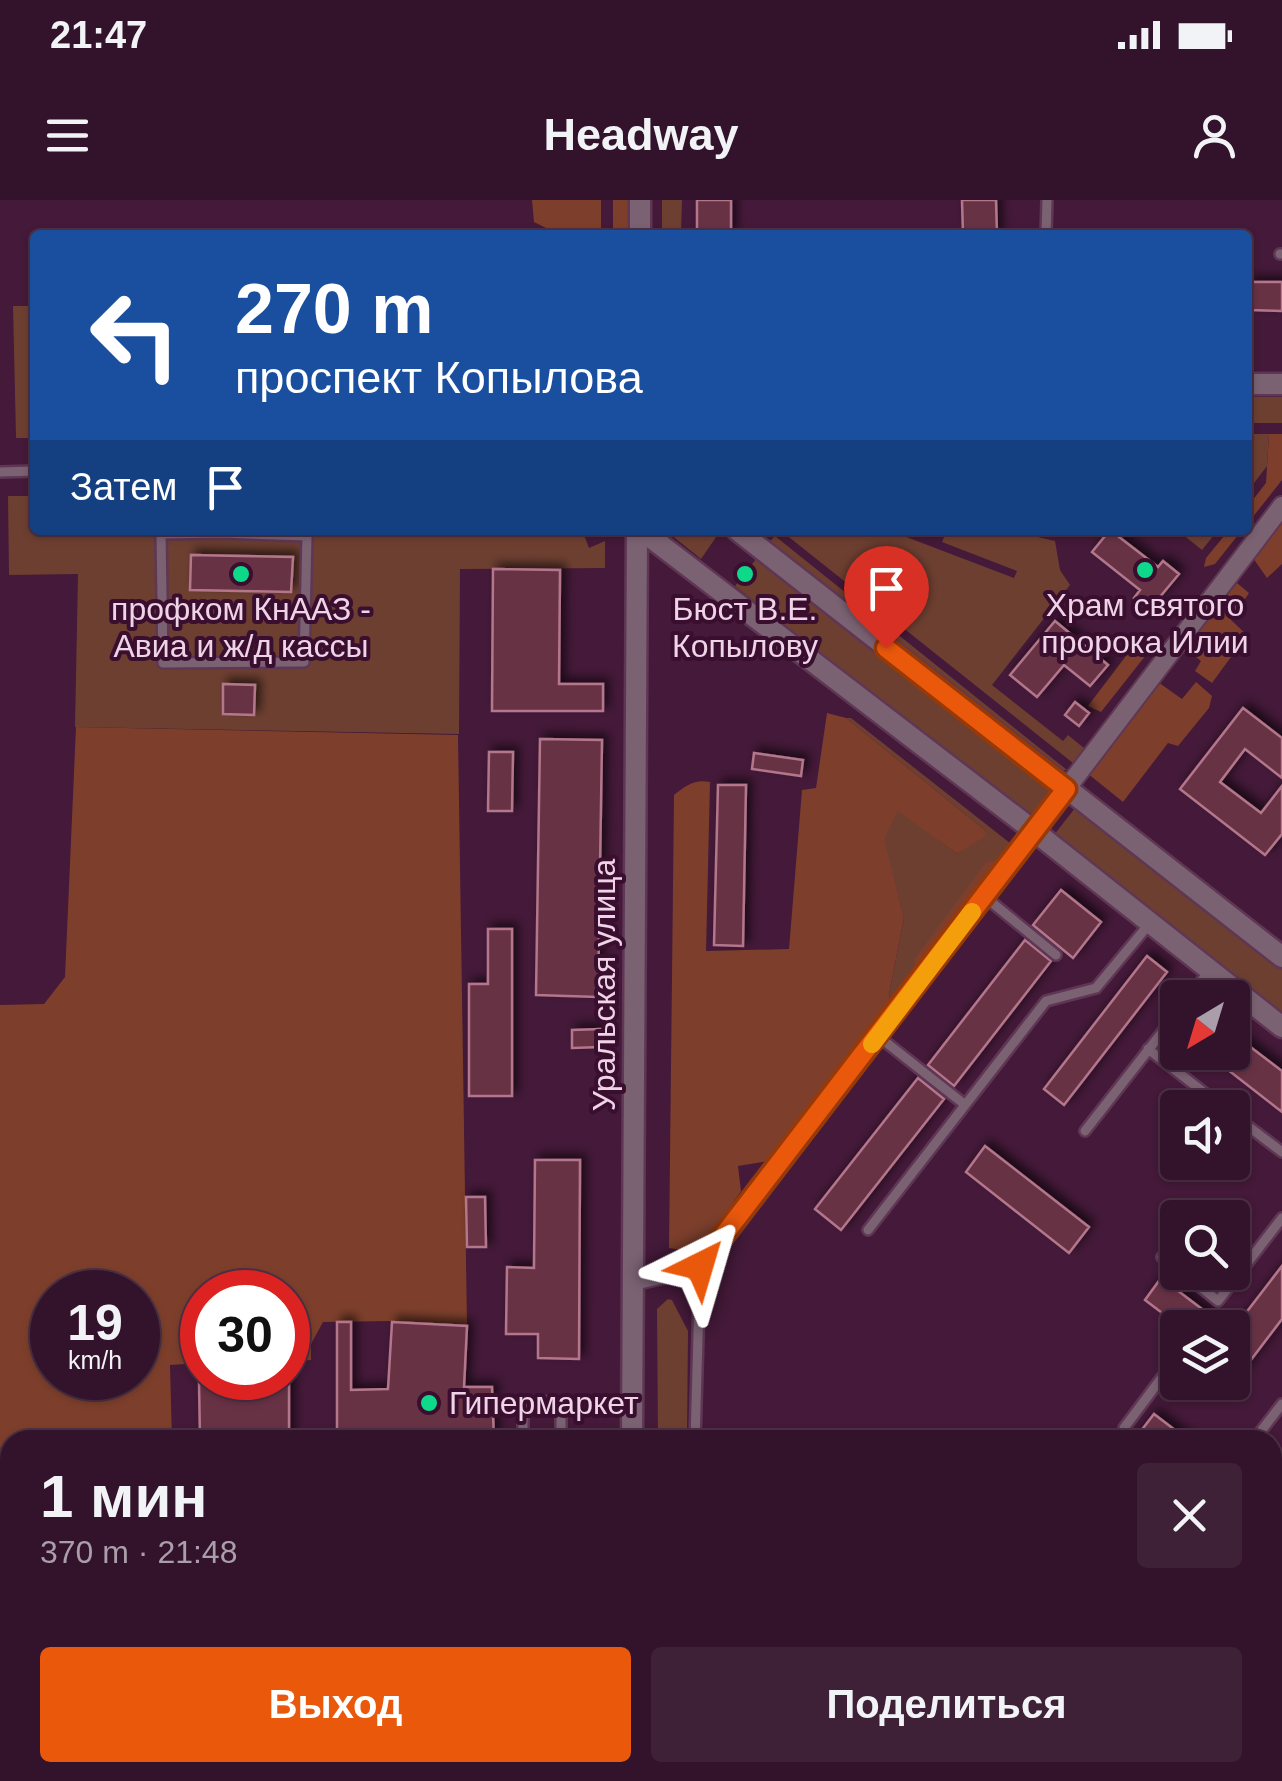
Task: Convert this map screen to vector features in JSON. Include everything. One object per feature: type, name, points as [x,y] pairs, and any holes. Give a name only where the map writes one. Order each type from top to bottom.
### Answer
[{"type":"street","points":[[640,200],[640,230]]},
{"type":"street","points":[[1252,384],[1282,384]]},
{"type":"street","points":[[632,1281],[700,1266],[1282,506]]},
{"type":"street","name":"Уральская улица","points":[[632,1430],[639,535]]},
{"type":"street","points":[[646,535],[1034,831],[1282,1027]]},
{"type":"street","points":[[742,535],[1282,958]]},
{"type":"lane","points":[[1046,230],[1047,200]]},
{"type":"lane","points":[[0,472],[30,471]]},
{"type":"lane","points":[[161,535],[163,662],[304,662],[308,536],[291,535]]},
{"type":"lane","points":[[984,896],[1056,954]]},
{"type":"lane","points":[[868,1230],[1046,1001],[1096,988],[1150,923]]},
{"type":"lane","points":[[1202,980],[1210,970]]},
{"type":"lane","points":[[1085,1131],[1160,1034]]},
{"type":"lane","points":[[878,1036],[964,1104]]},
{"type":"lane","points":[[1148,1049],[1201,1090]]},
{"type":"lane","points":[[1250,1128],[1282,1152]]},
{"type":"lane","points":[[1250,1259],[1282,1218]]},
{"type":"lane","points":[[695,1430],[700,1266]]},
{"type":"lane","points":[[1205,1290],[1218,1300],[1226,1290]]},
{"type":"lane","points":[[1124,1428],[1160,1380]]},
{"type":"lane","points":[[523,1430],[523,1401],[561,1402],[561,1430]]},
{"type":"lane","points":[[1262,1430],[1282,1404]]},
{"type":"shaded area","points":[[532,200],[601,200],[601,230],[546,230],[534,222]]},
{"type":"shaded area","points":[[613,200],[633,200],[633,230],[613,230]]},
{"type":"shaded area","points":[[662,200],[682,200],[681,230],[662,230]]},
{"type":"shaded area","points":[[13,306],[30,306],[30,438],[16,438]]},
{"type":"shaded area","points":[[1252,397],[1282,397],[1282,423],[1252,423]]},
{"type":"shaded area","points":[[1252,434],[1269,434],[1267,466],[1252,486]]},
{"type":"shaded area","points":[[1269,434],[1282,434],[1282,480],[1252,518],[1252,501],[1266,483]]},
{"type":"shaded area","points":[[8,496],[30,496],[30,535],[584,535],[589,548],[605,541],[605,568],[460,569],[459,734],[75,727],[78,574],[9,575]]},
{"type":"shaded area","points":[[1282,521],[1282,564],[1267,578],[1253,558]]},
{"type":"shaded area","points":[[671,535],[718,535],[701,559]]},
{"type":"shaded area","points":[[786,535],[901,535],[1014,578],[1017,571],[942,542],[945,535],[1029,535],[1055,541],[1060,570],[1070,585],[992,685],[1063,741],[1068,735],[1084,748],[1073,763]]},
{"type":"shaded area","points":[[1183,535],[1214,535],[1202,550]]},
{"type":"shaded area","points":[[1225,535],[1238,535],[1215,564],[1204,567],[1206,558]]},
{"type":"shaded area","points":[[775,536],[1067,770],[1058,770],[769,542]]},
{"type":"shaded area","points":[[757,558],[1052,792],[1031,819],[735,586]]},
{"type":"shaded area","points":[[1237,583],[1249,593],[1231,620],[1247,635],[1212,683],[1195,671],[1201,661],[1185,648]]},
{"type":"shaded area","points":[[1135,644],[1145,644],[1146,655],[1101,712],[1088,706]]},
{"type":"shaded area","points":[[1158,682],[1182,699],[1196,682],[1212,696],[1209,708],[1178,746],[1168,743],[1123,802],[1087,773]]},
{"type":"shaded area","points":[[827,713],[846,718],[986,831],[984,837],[957,854],[898,811],[884,839],[904,918],[889,994],[892,1009],[775,1160],[738,1166],[741,1191],[694,1252],[669,1248],[674,795],[690,784],[710,782],[706,951],[789,949],[802,790],[816,788]]},
{"type":"shaded area","points":[[846,718],[851,718],[1015,847],[892,1009],[889,994],[904,918],[883,839],[898,810],[957,854],[986,831]]},
{"type":"shaded area","points":[[76,727],[458,735],[467,1325],[323,1322],[311,1344],[310,1360],[310,1270],[180,1270],[180,1364],[170,1365],[172,1430],[0,1430],[0,1005],[44,1004],[65,977]]},
{"type":"shaded area","points":[[1075,808],[1282,969],[1282,1014],[1250,989],[1250,980],[1239,980],[1054,835]]},
{"type":"shaded area","points":[[986,862],[999,865],[925,966],[916,967],[914,960]]},
{"type":"shaded area","points":[[672,1300],[688,1331],[687,1430],[658,1430],[657,1309]]},
{"type":"building","points":[[697,200],[731,200],[731,230],[697,230]]},
{"type":"building","points":[[962,200],[996,200],[997,230],[963,230]]},
{"type":"building","points":[[1252,282],[1282,282],[1282,311],[1252,310]]},
{"type":"building","name":"Храм святого пророка Илии","points":[[1106,535],[1116,535],[1158,567],[1163,561],[1179,574],[1149,610],[1134,598],[1140,590],[1092,552]]},
{"type":"building","name":"профком КнААЗ - Авиа и ж/д кассы","points":[[191,555],[293,557],[291,592],[190,590]]},
{"type":"building","points":[[493,569],[560,570],[559,684],[603,684],[603,711],[492,711]]},
{"type":"building","points":[[1055,621],[1108,665],[1090,686],[1064,665],[1037,697],[1010,675]]},
{"type":"building","points":[[223,684],[255,685],[254,715],[223,714]]},
{"type":"building","points":[[1075,702],[1089,713],[1079,726],[1065,715]]},
{"type":"building","points":[[1243,708],[1282,738],[1282,778],[1245,749],[1220,782],[1261,813],[1282,786],[1282,834],[1265,855],[1180,789]]},
{"type":"building","points":[[540,739],[602,740],[598,997],[536,995]]},
{"type":"building","points":[[489,752],[513,752],[512,811],[488,811]]},
{"type":"building","points":[[754,753],[803,760],[801,776],[752,769]]},
{"type":"building","points":[[718,785],[746,785],[743,946],[714,945]]},
{"type":"building","points":[[1061,890],[1101,922],[1073,958],[1033,925]]},
{"type":"building","points":[[488,929],[512,929],[512,1096],[469,1096],[469,984],[488,984]]},
{"type":"building","points":[[1025,940],[1051,961],[954,1086],[928,1065]]},
{"type":"building","points":[[1147,956],[1167,972],[1064,1105],[1044,1089]]},
{"type":"building","points":[[601,1029],[602,1047],[572,1048],[572,1030]]},
{"type":"building","points":[[1250,1047],[1282,1071],[1282,1112],[1228,1070],[1250,1070]]},
{"type":"building","points":[[918,1078],[944,1099],[841,1230],[815,1209]]},
{"type":"building","points":[[985,1146],[1089,1227],[1069,1253],[966,1172]]},
{"type":"building","points":[[535,1160],[580,1160],[579,1359],[538,1358],[538,1334],[506,1334],[507,1267],[534,1268]]},
{"type":"building","points":[[466,1197],[485,1197],[486,1247],[467,1247]]},
{"type":"building","points":[[1282,1266],[1282,1319],[1250,1361],[1248,1310]]},
{"type":"building","points":[[1160,1279],[1160,1290],[1177,1290],[1203,1310],[1160,1311],[1145,1300]]},
{"type":"building","points":[[337,1322],[351,1322],[351,1390],[388,1389],[392,1322],[467,1326],[464,1387],[492,1387],[494,1430],[337,1430]]},
{"type":"building","points":[[199,1400],[289,1400],[289,1430],[200,1430]]},
{"type":"building","points":[[1154,1414],[1175,1430],[1142,1430]]},
{"type":"slow traffic","points":[[872,1044],[972,912]]},
{"type":"place","name":"Храм святого пророка Илии","points":[[1145,570]]},
{"type":"place","name":"профком КнААЗ - Авиа и ж/д кассы","points":[[241,574]]},
{"type":"place","name":"Бюст В.Е. Копылову","points":[[745,574]]},
{"type":"place","name":"Гипермаркет","points":[[429,1403]]},
{"type":"route","points":[[700,1266],[1066,789],[886,648]]}]
